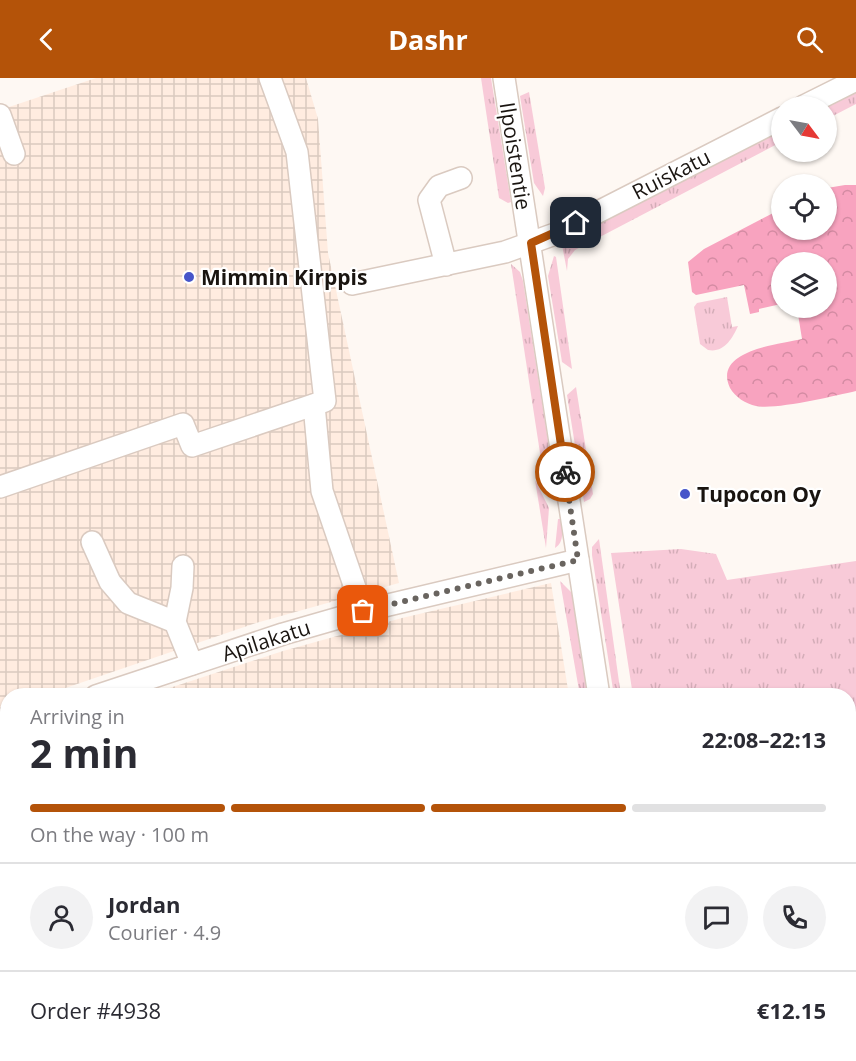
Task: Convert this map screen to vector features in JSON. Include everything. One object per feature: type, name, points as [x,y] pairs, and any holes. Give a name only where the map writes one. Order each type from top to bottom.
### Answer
[{"type":"street","points":[[0,487],[183,424],[192,446],[325,401],[297,152],[270,78]]},
{"type":"street","name":"Ilpoistentie","points":[[504,78],[598,688]]},
{"type":"street","points":[[824,96],[856,80]]},
{"type":"street","points":[[0,115],[14,154]]},
{"type":"street","name":"Ruiskatu","points":[[352,284],[505,252],[555,234],[771,124]]},
{"type":"street","points":[[446,265],[429,200],[439,186],[461,178]]},
{"type":"street","points":[[314,405],[322,491],[363,611]]},
{"type":"street","points":[[92,542],[110,582],[128,603],[175,622]]},
{"type":"street","name":"Apilakatu","points":[[120,688],[363,611],[578,560]]},
{"type":"street","points":[[183,566],[182,588],[175,622],[192,664]]},
{"type":"shaded area","points":[[96,78],[306,78],[318,119],[328,253],[399,583],[256,623],[65,688],[0,688],[0,110]]},
{"type":"shaded area","points":[[551,583],[568,688],[170,688],[283,651],[402,618]]},
{"type":"green space","points":[[481,78],[491,78],[511,202],[508,203],[499,198]]},
{"type":"green space","points":[[856,91],[856,104],[837,114],[837,100]]},
{"type":"green space","points":[[529,92],[545,188],[543,196],[534,183],[520,96]]},
{"type":"green space","points":[[771,135],[771,147],[575,250],[568,259],[567,271],[562,245],[572,236]]},
{"type":"green space","points":[[856,185],[856,391],[777,406],[765,407],[748,404],[730,388],[727,375],[731,365],[739,357],[751,351],[802,339],[799,318],[837,318],[837,252],[771,252],[771,306],[750,314],[744,285],[696,295],[692,292],[688,262],[704,249],[771,214],[771,240],[837,240],[837,186]]},
{"type":"green space","points":[[554,256],[556,257],[572,369],[562,362],[548,276]]},
{"type":"green space","points":[[511,264],[520,272],[523,281],[558,505],[542,466]]},
{"type":"green space","points":[[727,297],[732,327],[738,326],[723,347],[708,350],[700,344],[694,307],[697,303]]},
{"type":"green space","points":[[576,387],[593,494],[584,502],[567,395]]},
{"type":"green space","points":[[535,480],[549,508],[546,548]]},
{"type":"green space","points":[[558,519],[561,519],[562,535],[555,548]]},
{"type":"green space","points":[[599,539],[620,688],[613,688],[592,547]]},
{"type":"green space","points":[[681,549],[716,554],[727,580],[856,561],[856,688],[632,688],[611,553]]},
{"type":"green space","points":[[560,581],[572,593],[587,688],[579,688]]},
{"type":"way so far","points":[[363,611],[578,560],[565,472]]},
{"type":"place","name":"Mimmin Kirppis","points":[[189,277]]},
{"type":"place","name":"Tupocon Oy","points":[[685,494]]},
{"type":"route","points":[[565,472],[531,243],[576,223]]}]
